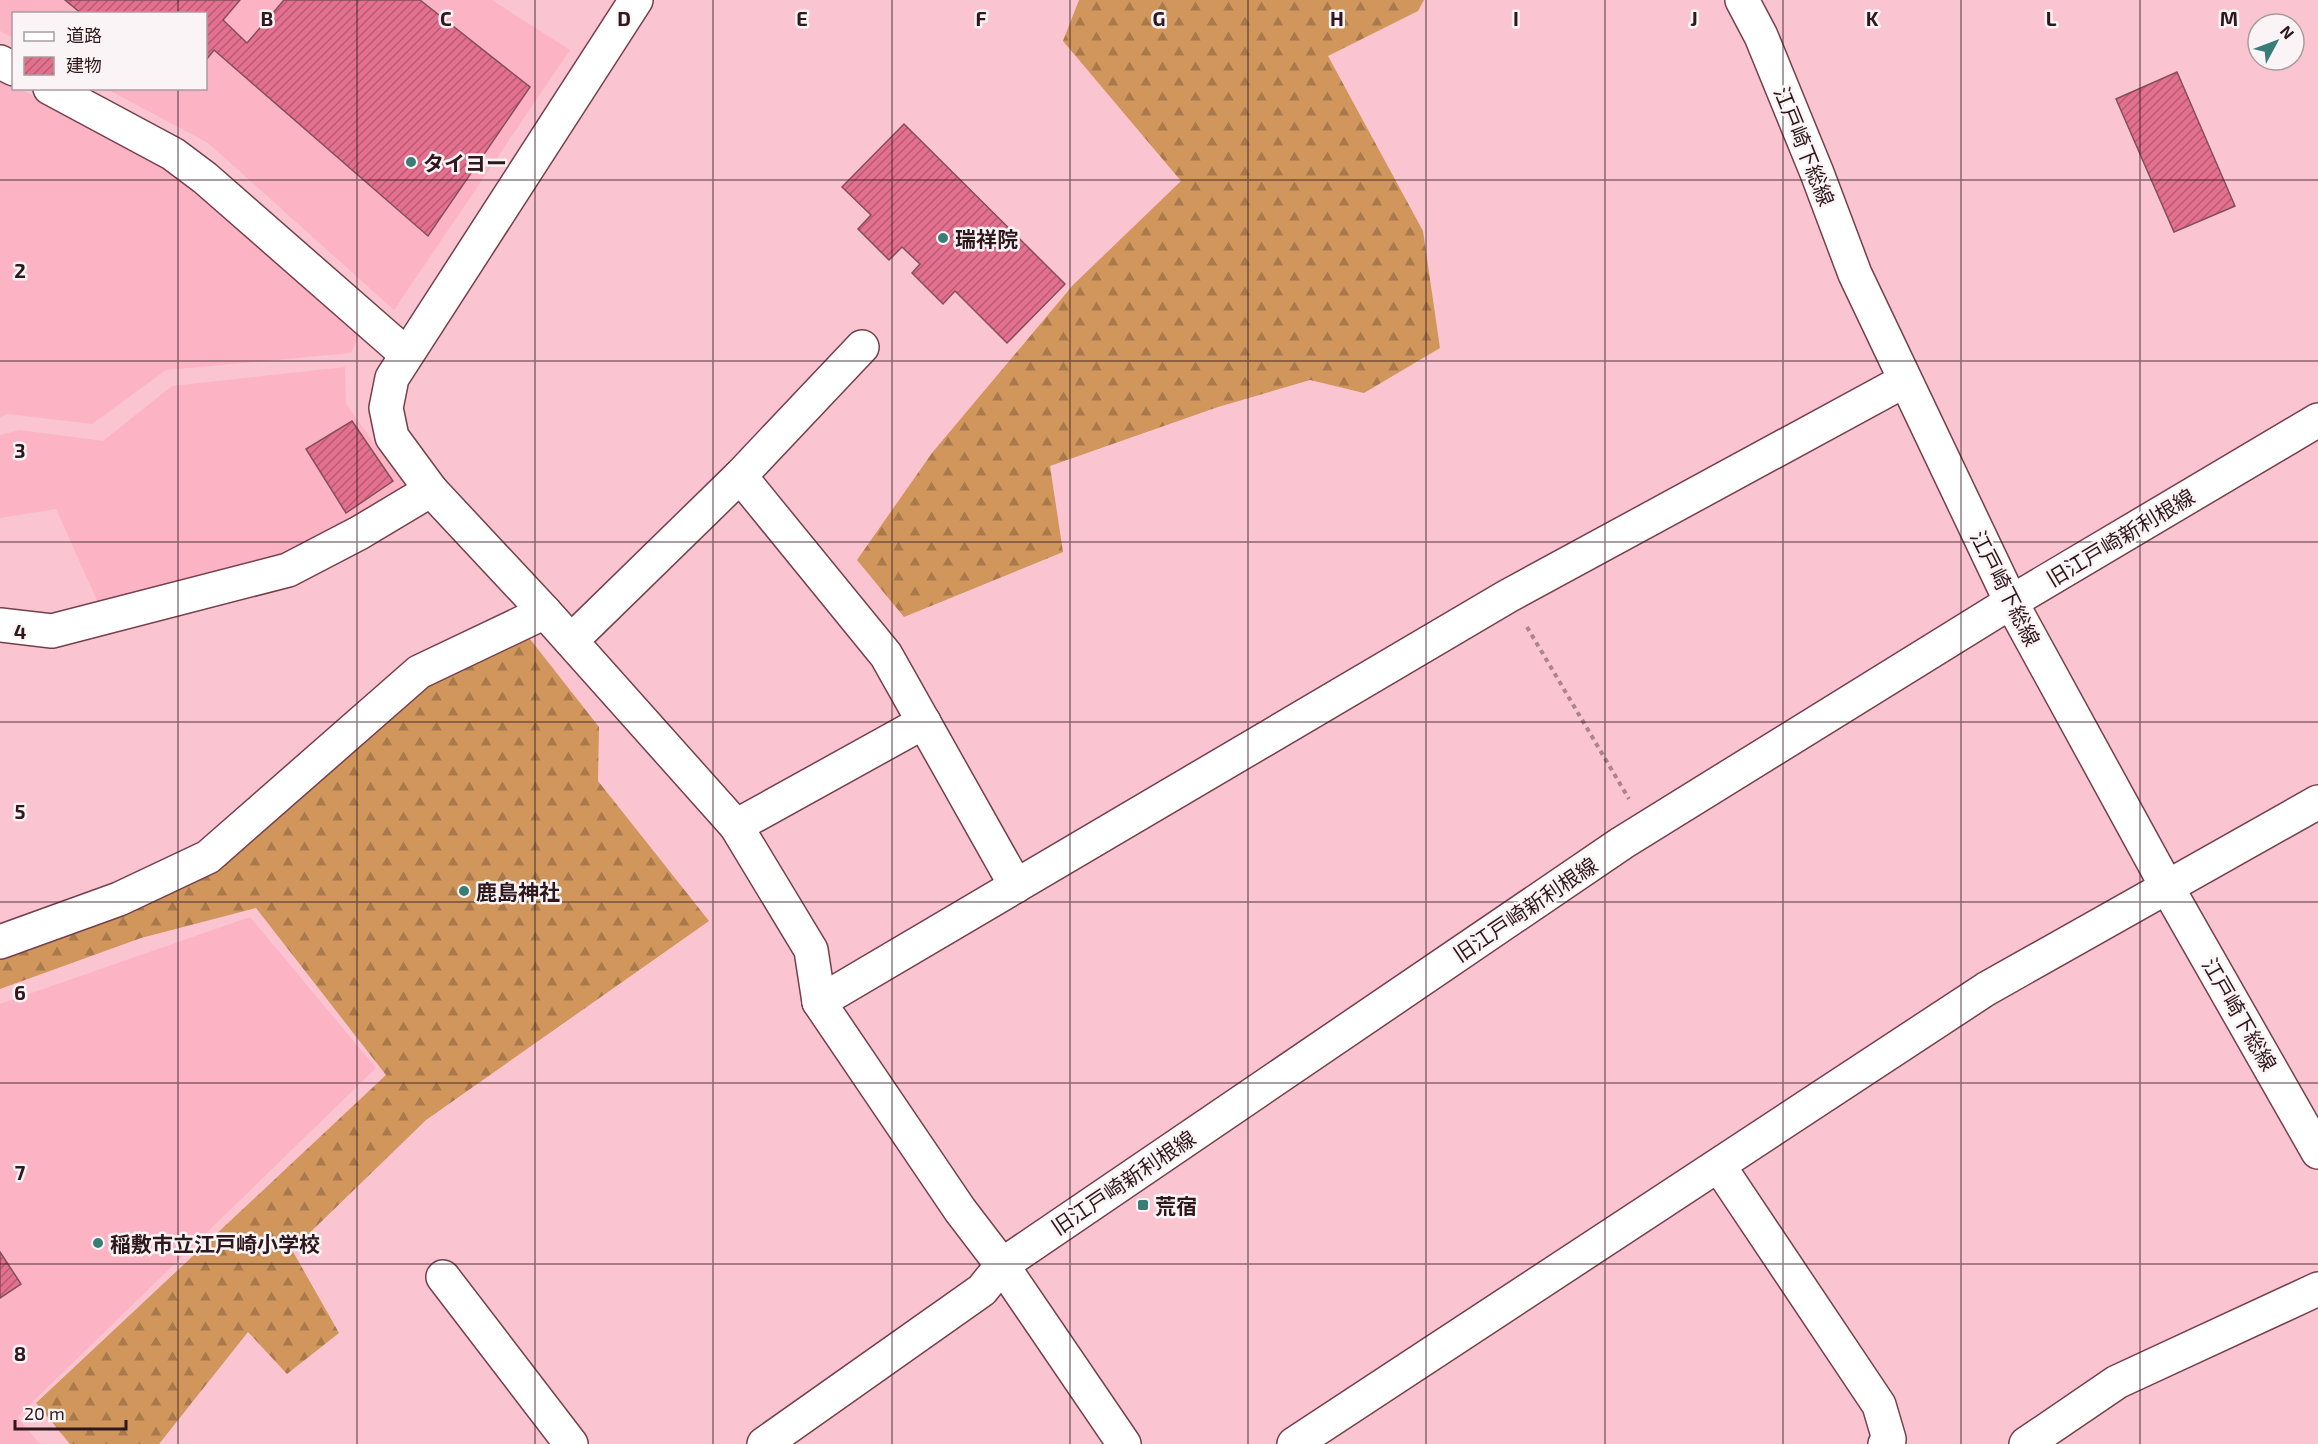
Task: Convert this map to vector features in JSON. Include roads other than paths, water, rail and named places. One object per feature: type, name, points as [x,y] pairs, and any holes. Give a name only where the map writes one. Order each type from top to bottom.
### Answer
[{"type":"street","points":[[636,0],[392,378],[386,408],[392,437],[431,490],[545,612],[736,826],[811,950],[819,1002],[960,1210],[1002,1265],[1124,1444]]},
{"type":"street","name":"江戸崎下総線","points":[[1742,0],[1761,36],[1855,274],[2011,602],[2167,886],[2318,1152]]},
{"type":"street","points":[[54,90],[173,154],[205,178],[406,354]]},
{"type":"street","points":[[571,641],[740,476],[862,347]]},
{"type":"street","points":[[819,1002],[1508,596],[1904,381]]},
{"type":"street","name":"旧江戸崎新利根線","points":[[764,1444],[982,1290],[1002,1265],[1646,828],[2011,602],[2318,420]]},
{"type":"street","points":[[740,476],[886,656],[1016,886]]},
{"type":"street","points":[[0,625],[52,631],[288,570],[359,533],[431,490]]},
{"type":"street","points":[[0,942],[119,899],[208,857],[419,672],[545,612]]},
{"type":"street","points":[[736,826],[924,722]]},
{"type":"street","points":[[1294,1444],[1986,989],[2318,802]]},
{"type":"street","points":[[1719,1166],[1879,1405],[1889,1439],[1885,1444]]},
{"type":"street","points":[[443,1277],[571,1444]]},
{"type":"street","points":[[2026,1444],[2117,1382],[2318,1289]]},
{"type":"place","name":"タイヨー","points":[[411,162]]},
{"type":"place","name":"瑞祥院","points":[[943,238]]},
{"type":"place","name":"鹿島神社","points":[[464,891]]},
{"type":"place","name":"荒宿","points":[[1143,1205]]},
{"type":"place","name":"稲敷市立江戸崎小学校","points":[[98,1243]]}]
